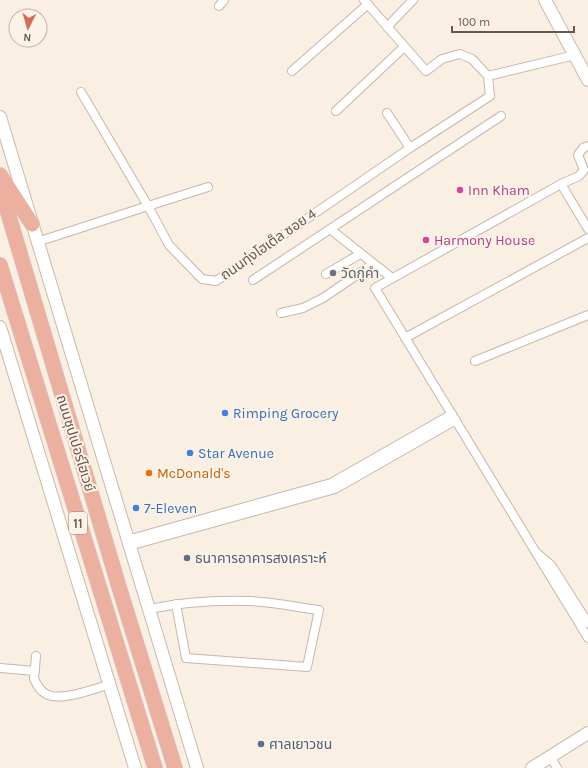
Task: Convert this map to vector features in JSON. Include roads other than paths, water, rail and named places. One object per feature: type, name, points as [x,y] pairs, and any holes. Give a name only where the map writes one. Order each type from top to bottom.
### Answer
[{"type":"highway","points":[[0,175],[32,224]]},
{"type":"highway","name":"ถนนซุปเปอร์ไฮเวย์","points":[[0,186],[119,587],[175,768]]},
{"type":"highway","name":"ถนนซุปเปอร์ไฮเวย์","points":[[1,271],[155,768]]},
{"type":"main road","points":[[545,0],[588,80]]},
{"type":"main road","points":[[0,117],[197,768]]},
{"type":"main road","points":[[0,327],[108,685],[135,768]]},
{"type":"main road","points":[[532,768],[588,733]]},
{"type":"street","points":[[387,27],[412,0]]},
{"type":"street","points":[[292,71],[366,2],[426,71],[442,59],[460,54],[472,59],[488,76],[575,55]]},
{"type":"street","points":[[336,111],[404,47]]},
{"type":"street","name":"ถนนทุ่งโฮเต็ล ซอย 4","points":[[81,92],[148,206],[169,245],[202,279],[216,281],[410,148],[490,96],[488,76]]},
{"type":"street","points":[[387,113],[410,148]]},
{"type":"street","points":[[253,280],[501,116]]},
{"type":"street","points":[[588,146],[583,148],[578,155],[584,172],[375,288],[533,550],[548,566],[588,623]]},
{"type":"street","points":[[561,184],[588,229]]},
{"type":"street","points":[[38,242],[208,187]]},
{"type":"street","points":[[330,229],[392,278]]},
{"type":"street","points":[[405,338],[588,238]]},
{"type":"street","points":[[326,274],[360,254]]},
{"type":"street","points":[[281,313],[303,308],[323,298],[373,264]]},
{"type":"street","points":[[475,361],[588,315]]},
{"type":"street","points":[[128,543],[336,489],[352,475],[454,417]]},
{"type":"street","points":[[548,566],[588,638]]},
{"type":"street","points":[[150,609],[176,604],[205,601],[252,601],[319,610],[307,667],[186,658],[176,604]]},
{"type":"street","points":[[36,656],[34,679],[45,694],[52,696],[65,696],[108,685]]},
{"type":"street","points":[[0,668],[35,671]]},
{"type":"street","points":[[550,756],[557,768]]},
{"type":"place","name":"Inn Kham","points":[[460,190]]},
{"type":"place","name":"Harmony House","points":[[426,240]]},
{"type":"place","name":"วัดกู่คำ","points":[[333,273]]},
{"type":"place","name":"Rimping Grocery","points":[[225,413]]},
{"type":"place","name":"Star Avenue","points":[[190,453]]},
{"type":"place","name":"McDonald's","points":[[149,473]]},
{"type":"place","name":"7-Eleven","points":[[136,508]]},
{"type":"place","name":"ธนาคารอาคารสงเคราะห์","points":[[187,558]]},
{"type":"place","name":"ศาลเยาวชน","points":[[261,744]]}]
